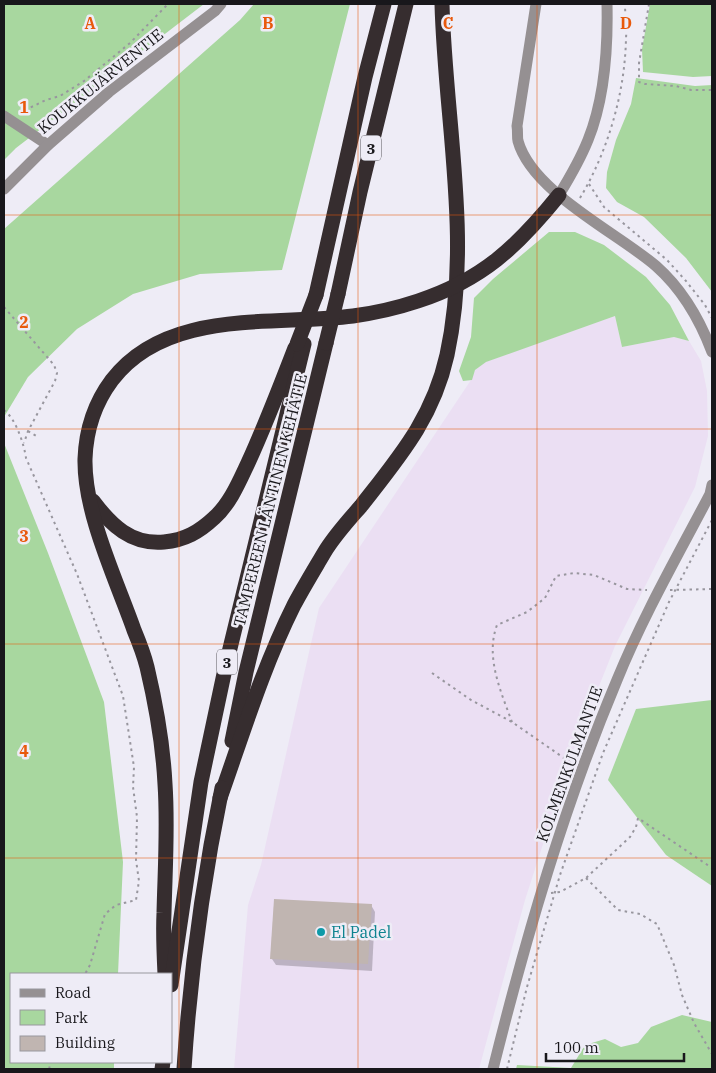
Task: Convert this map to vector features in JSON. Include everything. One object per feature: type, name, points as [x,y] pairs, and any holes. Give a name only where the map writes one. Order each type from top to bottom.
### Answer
[{"type":"highway","name":"TAMPEREEN LÄNTINEN KEHÄTIE","points":[[172,978],[203,772],[225,669],[301,344],[316,295],[365,78],[384,4]]},
{"type":"highway","name":"TAMPEREEN LÄNTINEN KEHÄTIE","points":[[184,1069],[197,939],[220,798],[246,672],[406,4]]},
{"type":"highway","points":[[220,798],[272,653],[294,606],[326,550],[405,450],[423,421],[432,404],[447,355],[457,286],[456,182],[443,36],[442,4]]},
{"type":"highway","points":[[165,973],[166,784],[161,741],[147,664],[96,526],[89,496],[86,478],[86,448],[95,408],[109,384],[132,359],[154,344],[190,331],[223,325],[346,317],[386,310],[457,286],[509,251],[526,235],[559,195]]},
{"type":"highway","points":[[89,496],[106,519],[117,529],[140,540],[157,543],[172,541],[182,539],[198,531],[216,517],[227,503],[238,483],[301,344]]},
{"type":"street","name":"KOUKKUJÄRVENTIE","points":[[4,188],[48,145],[109,92],[221,4]]},
{"type":"street","points":[[536,4],[517,126],[518,142],[527,160],[536,173],[559,195],[656,265],[674,283],[689,304],[712,352]]},
{"type":"street","points":[[559,195],[576,167],[598,106],[604,74],[607,41],[607,4]]},
{"type":"street","points":[[8,118],[48,145]]},
{"type":"street","name":"KOLMENKULMANTIE","points":[[493,1069],[541,894],[582,770],[617,680],[660,590],[711,491]]},
{"type":"path","points":[[8,118],[46,100],[60,96],[84,81],[130,43],[168,4]]},
{"type":"path","points":[[575,208],[589,184],[608,137],[617,104],[626,38],[625,4]]},
{"type":"path","points":[[649,4],[639,63],[639,82],[676,86],[691,90],[712,90]]},
{"type":"path","points":[[4,307],[54,365],[57,373],[55,381],[28,432],[24,444]]},
{"type":"path","points":[[4,410],[9,414],[24,444],[26,458],[77,574],[112,664],[123,696],[134,768],[133,787],[137,817],[136,860],[139,881],[136,900],[116,906],[105,914],[90,965],[86,973]]},
{"type":"path","points":[[28,432],[38,437]]},
{"type":"path","points":[[507,1069],[527,987],[555,892],[603,753],[676,590],[712,520]]},
{"type":"path","points":[[512,722],[500,688],[494,663],[492,638],[497,625],[527,612],[546,598],[556,576],[574,573],[594,575],[627,589],[712,589]]},
{"type":"path","points":[[432,673],[471,700],[512,722],[582,770]]},
{"type":"path","points":[[541,894],[560,892],[586,878],[630,837],[636,828],[638,818],[712,868]]},
{"type":"path","points":[[586,878],[618,910],[640,914],[657,924],[674,965],[682,995],[694,1023],[712,1054]]},
{"type":"shaded area","points":[[615,316],[622,347],[674,337],[689,341],[701,361],[707,391],[708,436],[695,487],[615,646],[572,754],[525,900],[479,1069],[234,1069],[248,905],[261,865],[319,608],[471,380],[475,370],[485,362]]},
{"type":"green space","points":[[4,4],[204,4],[16,148],[4,160]]},
{"type":"green space","points":[[254,4],[350,4],[282,270],[200,274],[133,294],[77,329],[28,377],[4,417],[4,229],[240,20]]},
{"type":"green space","points":[[650,4],[712,4],[712,76],[693,77],[643,72],[642,49]]},
{"type":"green space","points":[[636,78],[695,86],[712,85],[712,292],[686,258],[644,217],[617,202],[606,188],[607,172],[616,140],[631,104]]},
{"type":"green space","points":[[549,232],[575,232],[604,245],[646,277],[670,305],[689,341],[674,337],[622,347],[615,316],[486,362],[475,370],[472,380],[463,381],[459,371],[471,337],[474,298],[493,279]]},
{"type":"green space","points":[[4,443],[104,702],[123,862],[118,973],[10,973],[10,1063],[114,1063],[114,1069],[4,1069]]},
{"type":"green space","points":[[712,700],[712,886],[666,855],[608,780],[636,709]]},
{"type":"green space","points":[[682,1015],[712,1022],[712,1069],[516,1069],[517,1065],[571,1068],[585,1045],[605,1039],[621,1047],[638,1043],[651,1027]]},
{"type":"building","name":"El Padel","points":[[274,899],[372,904],[368,964],[270,959]]},
{"type":"place","name":"El Padel","points":[[321,932]]}]
